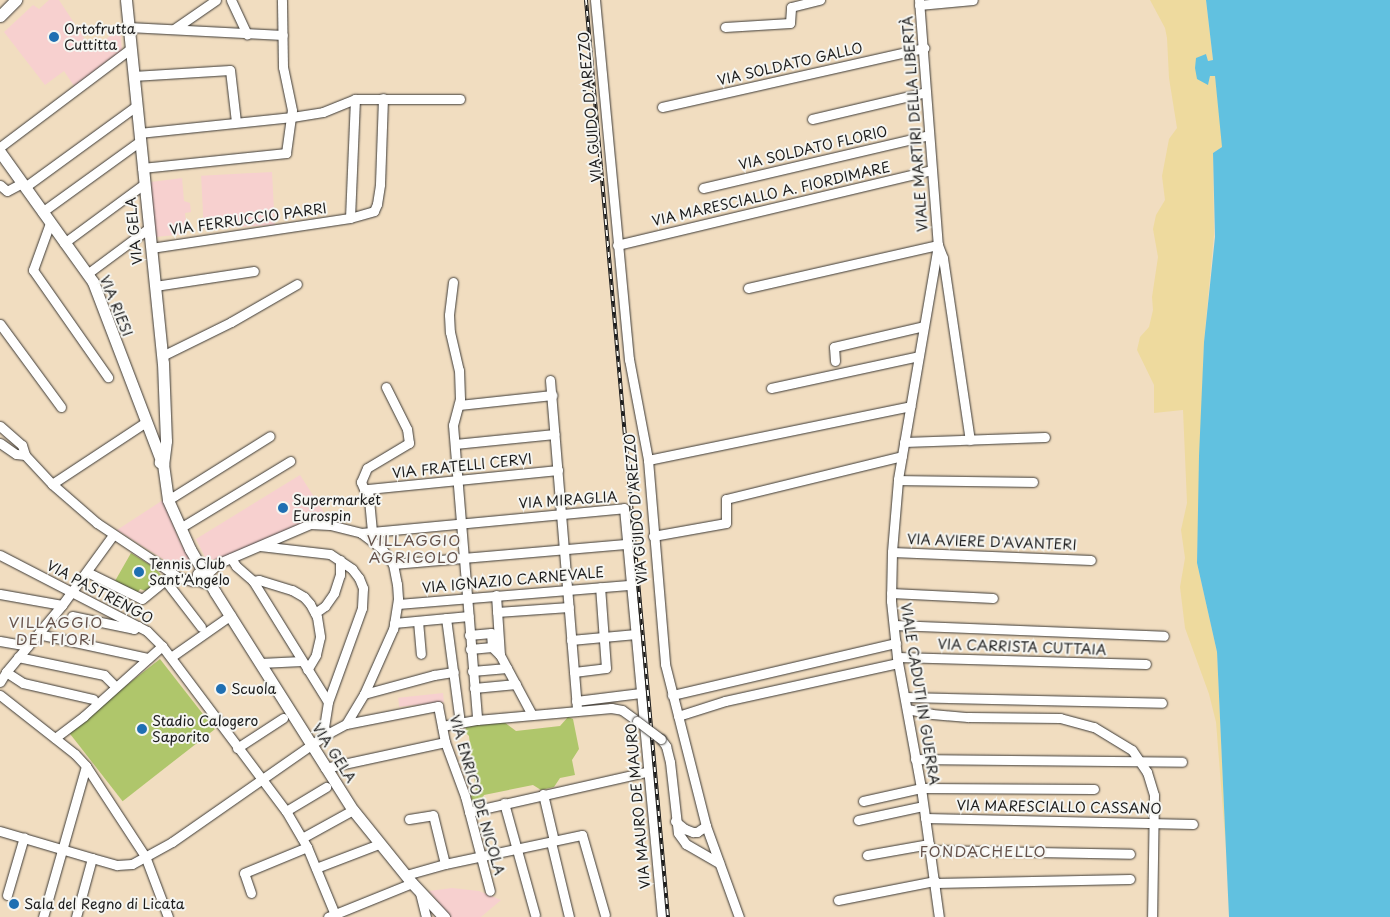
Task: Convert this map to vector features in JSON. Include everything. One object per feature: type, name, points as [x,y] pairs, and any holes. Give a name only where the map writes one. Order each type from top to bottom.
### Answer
[{"type":"main road","points":[[0,16],[16,0]]},
{"type":"main road","name":"VIA GELA","points":[[126,0],[162,356],[166,441],[163,461],[168,500],[197,561],[202,576],[231,615],[325,768],[353,810],[379,844],[444,917]]},
{"type":"main road","name":"VIA RIESI","points":[[0,152],[93,282],[146,422],[163,461]]},
{"type":"street","points":[[174,29],[216,0]]},
{"type":"street","points":[[230,0],[247,34]]},
{"type":"street","points":[[142,168],[286,153],[292,117],[283,67],[282,0]]},
{"type":"street","name":"VIA GUIDO D'AREZZO","points":[[595,0],[629,359],[648,460],[664,655],[672,695],[706,826],[739,917]]},
{"type":"street","points":[[725,27],[790,23],[791,6],[820,0]]},
{"type":"street","points":[[919,2],[973,0]]},
{"type":"street","name":"VIALE MARTIRI DELLA LIBERTÀ","points":[[919,2],[938,245]]},
{"type":"street","points":[[128,27],[283,36]]},
{"type":"street","name":"VIA SOLDATO GALLO","points":[[662,107],[924,48]]},
{"type":"street","points":[[0,147],[130,49]]},
{"type":"street","points":[[133,76],[230,70],[236,122]]},
{"type":"street","points":[[812,119],[926,92]]},
{"type":"street","name":"VIA FERRUCCIO PARRI","points":[[151,248],[350,218],[374,211],[377,204],[383,98]]},
{"type":"street","points":[[350,218],[355,99]]},
{"type":"street","points":[[42,212],[139,137],[236,122],[323,112],[355,99],[460,99]]},
{"type":"street","points":[[0,185],[7,191],[23,185],[136,106]]},
{"type":"street","name":"VIA SOLDATO FLORIO","points":[[703,188],[929,135]]},
{"type":"street","name":"VIA MARESCIALLO A. FIORDIMARE","points":[[617,245],[932,170]]},
{"type":"street","points":[[64,243],[144,184]]},
{"type":"street","points":[[50,223],[33,270],[108,376]]},
{"type":"street","points":[[87,274],[149,228]]},
{"type":"street","points":[[748,288],[938,245],[943,258],[970,440]]},
{"type":"street","name":"VIALE CADUTI IN GUERRA","points":[[937,917],[935,882],[921,788],[898,660],[891,593],[892,552],[898,480],[938,245]]},
{"type":"street","points":[[155,286],[254,271]]},
{"type":"street","points":[[453,282],[449,314],[450,332],[459,370],[459,405],[453,425],[477,720]]},
{"type":"street","points":[[162,356],[231,322],[297,284]]},
{"type":"street","points":[[0,324],[62,407]]},
{"type":"street","points":[[835,361],[834,347],[924,326]]},
{"type":"street","points":[[771,388],[918,356]]},
{"type":"street","points":[[550,380],[566,550],[567,589],[577,706]]},
{"type":"street","points":[[372,531],[368,489],[364,489],[361,482],[367,468],[372,463],[409,443],[407,430],[386,387]]},
{"type":"street","points":[[459,405],[552,395]]},
{"type":"street","points":[[648,460],[910,406]]},
{"type":"street","points":[[52,484],[146,422]]},
{"type":"street","points":[[0,426],[22,444],[25,455],[52,484],[113,535],[173,574],[184,578],[202,576],[219,563],[310,524],[330,525],[361,533],[382,549],[393,564],[398,604],[394,622],[364,694],[346,724],[327,734],[172,842],[132,864],[124,866],[0,831]]},
{"type":"street","points":[[455,444],[555,434]]},
{"type":"street","points":[[168,500],[270,436]]},
{"type":"street","points":[[904,442],[1045,436]]},
{"type":"street","points":[[0,443],[16,454],[25,455]]},
{"type":"street","points":[[653,536],[726,523],[726,499],[902,456]]},
{"type":"street","points":[[180,528],[290,460]]},
{"type":"street","name":"VIA FRATELLI CERVI","points":[[368,489],[558,470]]},
{"type":"street","points":[[898,480],[1033,482]]},
{"type":"street","name":"VIA MIRAGLIA","points":[[361,533],[624,508],[641,692]]},
{"type":"street","points":[[0,682],[18,657],[73,591],[113,535]]},
{"type":"street","points":[[393,564],[628,544]]},
{"type":"street","points":[[258,546],[330,554],[355,573],[363,588],[364,602],[328,702],[324,727],[327,734]]},
{"type":"street","name":"VIA AVIERE D'AVANTERI","points":[[892,552],[1092,560]]},
{"type":"street","name":"VIA PASTRENGO","points":[[0,555],[147,630],[162,646],[286,811],[307,847],[333,916]]},
{"type":"street","points":[[231,558],[236,566],[253,581],[328,702]]},
{"type":"street","points":[[315,612],[330,599],[340,575],[340,560]]},
{"type":"street","points":[[197,561],[205,564],[219,563]]},
{"type":"street","points":[[87,572],[142,599],[173,574]]},
{"type":"street","points":[[340,575],[344,572],[355,573]]},
{"type":"street","points":[[165,580],[201,627]]},
{"type":"street","points":[[253,581],[259,580],[299,593],[315,612],[320,641],[316,655],[307,670]]},
{"type":"street","name":"VIA IGNAZIO CARNEVALE","points":[[398,604],[631,585]]},
{"type":"street","points":[[574,672],[606,668],[600,587]]},
{"type":"street","points":[[891,593],[993,598]]},
{"type":"street","points":[[0,594],[62,605]]},
{"type":"street","points":[[496,595],[500,655]]},
{"type":"street","points":[[497,612],[569,607]]},
{"type":"street","points":[[171,657],[231,615]]},
{"type":"street","points":[[72,616],[134,629],[138,626]]},
{"type":"street","points":[[394,622],[469,616]]},
{"type":"street","points":[[446,618],[460,723]]},
{"type":"street","points":[[418,621],[421,654]]},
{"type":"street","points":[[894,626],[1164,636]]},
{"type":"street","points":[[469,635],[491,633],[492,648]]},
{"type":"street","points":[[38,634],[148,658]]},
{"type":"street","points":[[572,640],[636,634]]},
{"type":"street","points":[[0,641],[28,646]]},
{"type":"street","points":[[672,695],[896,643]]},
{"type":"street","points":[[55,738],[84,716],[115,686],[162,646]]},
{"type":"street","points":[[470,649],[492,648],[500,655],[532,715]]},
{"type":"street","points":[[18,657],[104,675],[115,686]]},
{"type":"street","name":"VIA CARRISTA CUTTAIA","points":[[678,716],[725,701],[898,660],[1146,664]]},
{"type":"street","points":[[260,663],[302,661]]},
{"type":"street","points":[[472,671],[507,668]]},
{"type":"street","points":[[6,672],[23,683],[93,698]]},
{"type":"street","points":[[364,694],[434,675],[454,672]]},
{"type":"street","points":[[474,688],[516,684]]},
{"type":"street","points":[[442,726],[477,720],[532,715],[641,692]]},
{"type":"street","name":"VIA MAURO DE MAURO","points":[[641,692],[662,917]]},
{"type":"street","points":[[0,695],[55,738],[86,766],[145,856],[168,917]]},
{"type":"street","points":[[905,697],[1162,703]]},
{"type":"street","name":"VIA ENRICO DE NICOLA","points":[[346,724],[438,706],[445,742],[469,812],[490,891]]},
{"type":"street","points":[[577,706],[622,710],[661,739],[666,746],[670,762],[675,821],[678,833],[686,844],[719,863]]},
{"type":"street","points":[[907,709],[932,714],[968,717],[1060,718],[1094,727],[1132,750],[1151,782],[1154,822],[1152,917]]},
{"type":"street","points":[[237,748],[283,718]]},
{"type":"street","points":[[325,768],[445,742]]},
{"type":"street","points":[[915,759],[1182,762]]},
{"type":"street","points":[[43,917],[86,766]]},
{"type":"street","points":[[469,812],[649,771]]},
{"type":"street","points":[[286,811],[326,787]]},
{"type":"street","points":[[863,801],[921,788],[1094,789]]},
{"type":"street","points":[[544,794],[569,917]]},
{"type":"street","points":[[504,803],[535,915]]},
{"type":"street","points":[[858,820],[923,806]]},
{"type":"street","points":[[302,838],[353,810]]},
{"type":"street","points":[[409,819],[433,815],[445,864]]},
{"type":"street","name":"VIA MARESCIALLO CASSANO","points":[[925,818],[1193,824]]},
{"type":"street","points":[[675,821],[685,829],[693,832],[697,832],[706,826]]},
{"type":"street","points":[[333,916],[412,883],[445,864],[582,835],[605,915]]},
{"type":"street","points":[[7,894],[24,837]]},
{"type":"street","points":[[316,868],[379,844]]},
{"type":"street","points":[[251,893],[244,873],[307,847]]},
{"type":"street","points":[[867,855],[929,847],[1130,854]]},
{"type":"street","points":[[76,917],[92,858]]},
{"type":"street","points":[[838,900],[935,882],[1130,879]]},
{"type":"street","points":[[412,883],[426,917]]},
{"type":"shaded area","points":[[49,0],[59,0],[92,50],[120,28],[122,50],[74,86],[64,71],[45,85],[4,32],[33,5],[39,9]]},
{"type":"shaded area","points":[[272,172],[275,225],[204,229],[201,176]]},
{"type":"shaded area","points":[[182,178],[184,201],[190,203],[191,212],[185,213],[186,234],[155,237],[151,182]]},
{"type":"shaded area","points":[[300,475],[327,517],[221,560],[206,559],[196,539]]},
{"type":"shaded area","points":[[163,500],[179,540],[191,562],[179,569],[117,530]]},
{"type":"shaded area","points":[[443,693],[444,702],[399,707],[398,698]]},
{"type":"shaded area","points":[[452,888],[479,891],[501,900],[481,917],[451,917],[429,891]]},
{"type":"green space","name":"Tennis Club Sant'Angelo","points":[[131,553],[155,568],[161,575],[156,583],[146,591],[140,589],[138,592],[115,581]]},
{"type":"green space","name":"Stadio Calogero Saporito","points":[[160,659],[215,729],[123,801],[68,731]]},
{"type":"green space","points":[[568,717],[573,719],[579,749],[572,760],[575,775],[560,778],[554,787],[541,790],[533,785],[484,795],[480,803],[475,804],[472,801],[471,796],[476,792],[469,736],[465,732],[466,726],[504,722],[516,731],[560,726]]},
{"type":"sand","points":[[1150,0],[1206,0],[1213,60],[1208,61],[1206,54],[1208,84],[1210,76],[1215,75],[1222,138],[1222,147],[1213,153],[1214,234],[1204,342],[1197,563],[1217,652],[1226,850],[1216,722],[1209,694],[1185,628],[1180,587],[1185,558],[1181,530],[1187,503],[1183,410],[1154,413],[1154,385],[1137,350],[1140,337],[1149,327],[1153,310],[1152,297],[1158,257],[1153,229],[1156,215],[1165,200],[1162,176],[1169,139],[1177,128],[1169,78],[1165,28]]},
{"type":"water","points":[[1206,0],[1390,0],[1390,917],[1229,917],[1217,652],[1197,563],[1204,342],[1215,237],[1213,153],[1222,147],[1215,76],[1210,76],[1208,85],[1197,79],[1195,68],[1196,58],[1206,54],[1208,61],[1213,60]]},
{"type":"railway","points":[[586,0],[668,917]]},
{"type":"place","name":"Ortofrutta Cuttitta","points":[[54,37]]},
{"type":"place","name":"Supermarket Eurospin","points":[[283,508]]},
{"type":"place","name":"Tennis Club Sant'Angelo","points":[[139,572]]},
{"type":"place","name":"Scuola","points":[[221,689]]},
{"type":"place","name":"Stadio Calogero Saporito","points":[[142,729]]},
{"type":"place","name":"Sala del Regno di Licata","points":[[14,904]]},
{"type":"district","name":"VILLAGGIO AGRICOLO","points":[[414,548]]},
{"type":"district","name":"VILLAGGIO DEI FIORI","points":[[56,630]]},
{"type":"district","name":"FONDACHELLO","points":[[983,851]]}]
